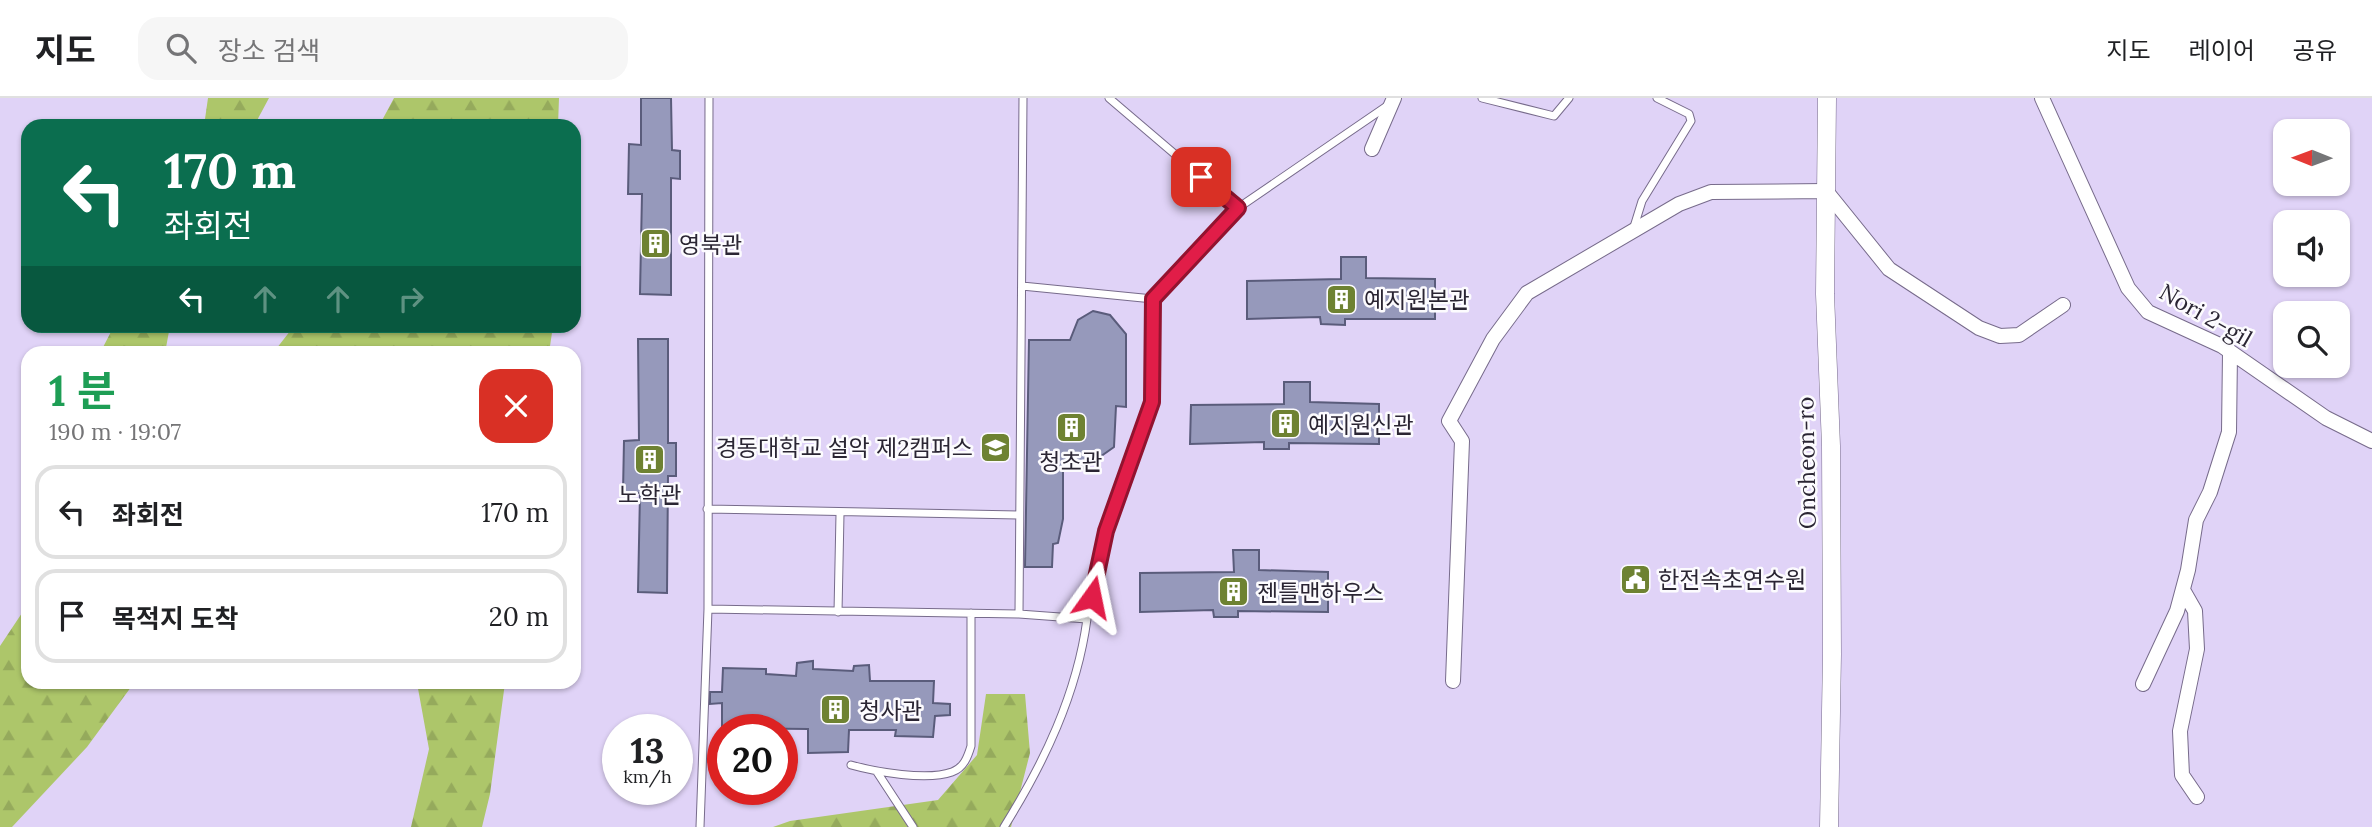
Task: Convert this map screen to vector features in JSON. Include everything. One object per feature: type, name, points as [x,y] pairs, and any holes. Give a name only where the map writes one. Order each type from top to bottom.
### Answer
[{"type":"street","name":"Oncheon-ro","points":[[1827,98],[1825,294],[1831,474],[1829,827]]},
{"type":"street","name":"Nori 2-gil","points":[[2042,98],[2129,288],[2148,312],[2230,353],[2326,418],[2372,441]]},
{"type":"street","points":[[1372,149],[1392,101]]},
{"type":"street","points":[[1453,681],[1462,441],[1449,421],[1493,339],[1527,293],[1679,204],[1711,192],[1826,191],[1889,269],[1979,328],[2000,336],[2019,335],[2063,306]]},
{"type":"street","points":[[2143,684],[2178,611],[2196,520],[2210,492],[2229,432],[2230,353]]},
{"type":"street","points":[[2183,590],[2195,611],[2197,649],[2180,731],[2182,775],[2197,797]]},
{"type":"lane","points":[[700,827],[708,609],[709,98]]},
{"type":"lane","points":[[1019,614],[1023,98]]},
{"type":"lane","points":[[1109,98],[1238,208]]},
{"type":"lane","points":[[1482,98],[1554,116],[1569,98]]},
{"type":"lane","points":[[1633,232],[1642,201],[1691,121],[1689,114],[1657,98]]},
{"type":"lane","points":[[1004,827],[1045,756],[1082,658],[1087,619],[1106,531],[1152,402],[1153,299],[1238,208],[1392,101]]},
{"type":"lane","points":[[1022,286],[1153,299]]},
{"type":"lane","points":[[708,509],[840,514],[1019,515]]},
{"type":"lane","points":[[838,612],[840,514]]},
{"type":"lane","points":[[708,609],[1019,614],[1087,619]]},
{"type":"lane","points":[[851,765],[877,772],[941,774],[955,771],[968,759],[971,746],[971,613]]},
{"type":"lane","points":[[877,772],[913,827]]},
{"type":"green space","points":[[208,98],[269,98],[258,119],[205,119]]},
{"type":"green space","points":[[394,98],[559,98],[558,119],[383,119]]},
{"type":"green space","points":[[110,333],[169,333],[166,346],[104,346]]},
{"type":"green space","points":[[289,333],[552,333],[550,346],[278,346]]},
{"type":"green space","points":[[21,614],[21,689],[130,689],[87,747],[12,827],[0,827],[0,646]]},
{"type":"green space","points":[[418,689],[504,689],[490,794],[482,827],[411,827],[429,749]]},
{"type":"green space","points":[[986,694],[1025,694],[1030,753],[1011,827],[773,827],[790,821],[938,800],[977,755]]},
{"type":"building","name":"영북관","points":[[641,98],[671,98],[672,150],[680,151],[680,179],[671,178],[671,295],[640,294],[642,194],[628,194],[629,144],[641,145]]},
{"type":"building","name":"예지원본관","points":[[1341,257],[1366,257],[1366,278],[1435,279],[1435,319],[1345,319],[1345,325],[1321,324],[1320,317],[1247,319],[1247,281],[1341,279]]},
{"type":"building","name":"청초관","points":[[1093,311],[1110,315],[1126,334],[1126,407],[1116,406],[1114,447],[1080,471],[1063,471],[1063,519],[1058,543],[1053,544],[1052,567],[1025,567],[1029,340],[1070,340],[1078,320]]},
{"type":"building","name":"노학관","points":[[638,339],[668,339],[668,443],[676,443],[676,476],[668,476],[667,593],[638,592],[640,493],[623,492],[624,441],[639,440]]},
{"type":"building","name":"예지원신관","points":[[1284,382],[1310,382],[1310,402],[1379,404],[1379,444],[1289,443],[1289,449],[1264,449],[1264,442],[1190,444],[1191,405],[1284,404]]},
{"type":"building","name":"젠틀맨하우스","points":[[1233,550],[1259,550],[1259,570],[1328,572],[1328,612],[1238,611],[1238,617],[1214,617],[1213,610],[1140,612],[1140,573],[1234,572]]},
{"type":"building","name":"청사관","points":[[813,661],[813,669],[853,671],[854,666],[869,665],[870,681],[934,681],[933,703],[950,704],[950,715],[935,716],[933,737],[895,736],[896,730],[849,730],[848,752],[808,753],[808,729],[798,729],[798,714],[722,714],[722,703],[710,704],[710,692],[722,692],[723,668],[766,669],[766,674],[796,676],[797,663]]},
{"type":"place","name":"영북관","points":[[656,244]]},
{"type":"place","name":"예지원본관","points":[[1341,299]]},
{"type":"place","name":"예지원신관","points":[[1285,424]]},
{"type":"place","name":"청초관","points":[[1071,427]]},
{"type":"place","name":"경동대학교 설악 제2캠퍼스","points":[[996,447]]},
{"type":"place","name":"노학관","points":[[650,460]]},
{"type":"place","name":"한전속초연수원","points":[[1635,579]]},
{"type":"place","name":"젠틀맨하우스","points":[[1234,592]]},
{"type":"place","name":"청사관","points":[[836,710]]},
{"type":"route","points":[[1092,597],[1106,531],[1152,402],[1153,299],[1238,208],[1201,177]]}]
